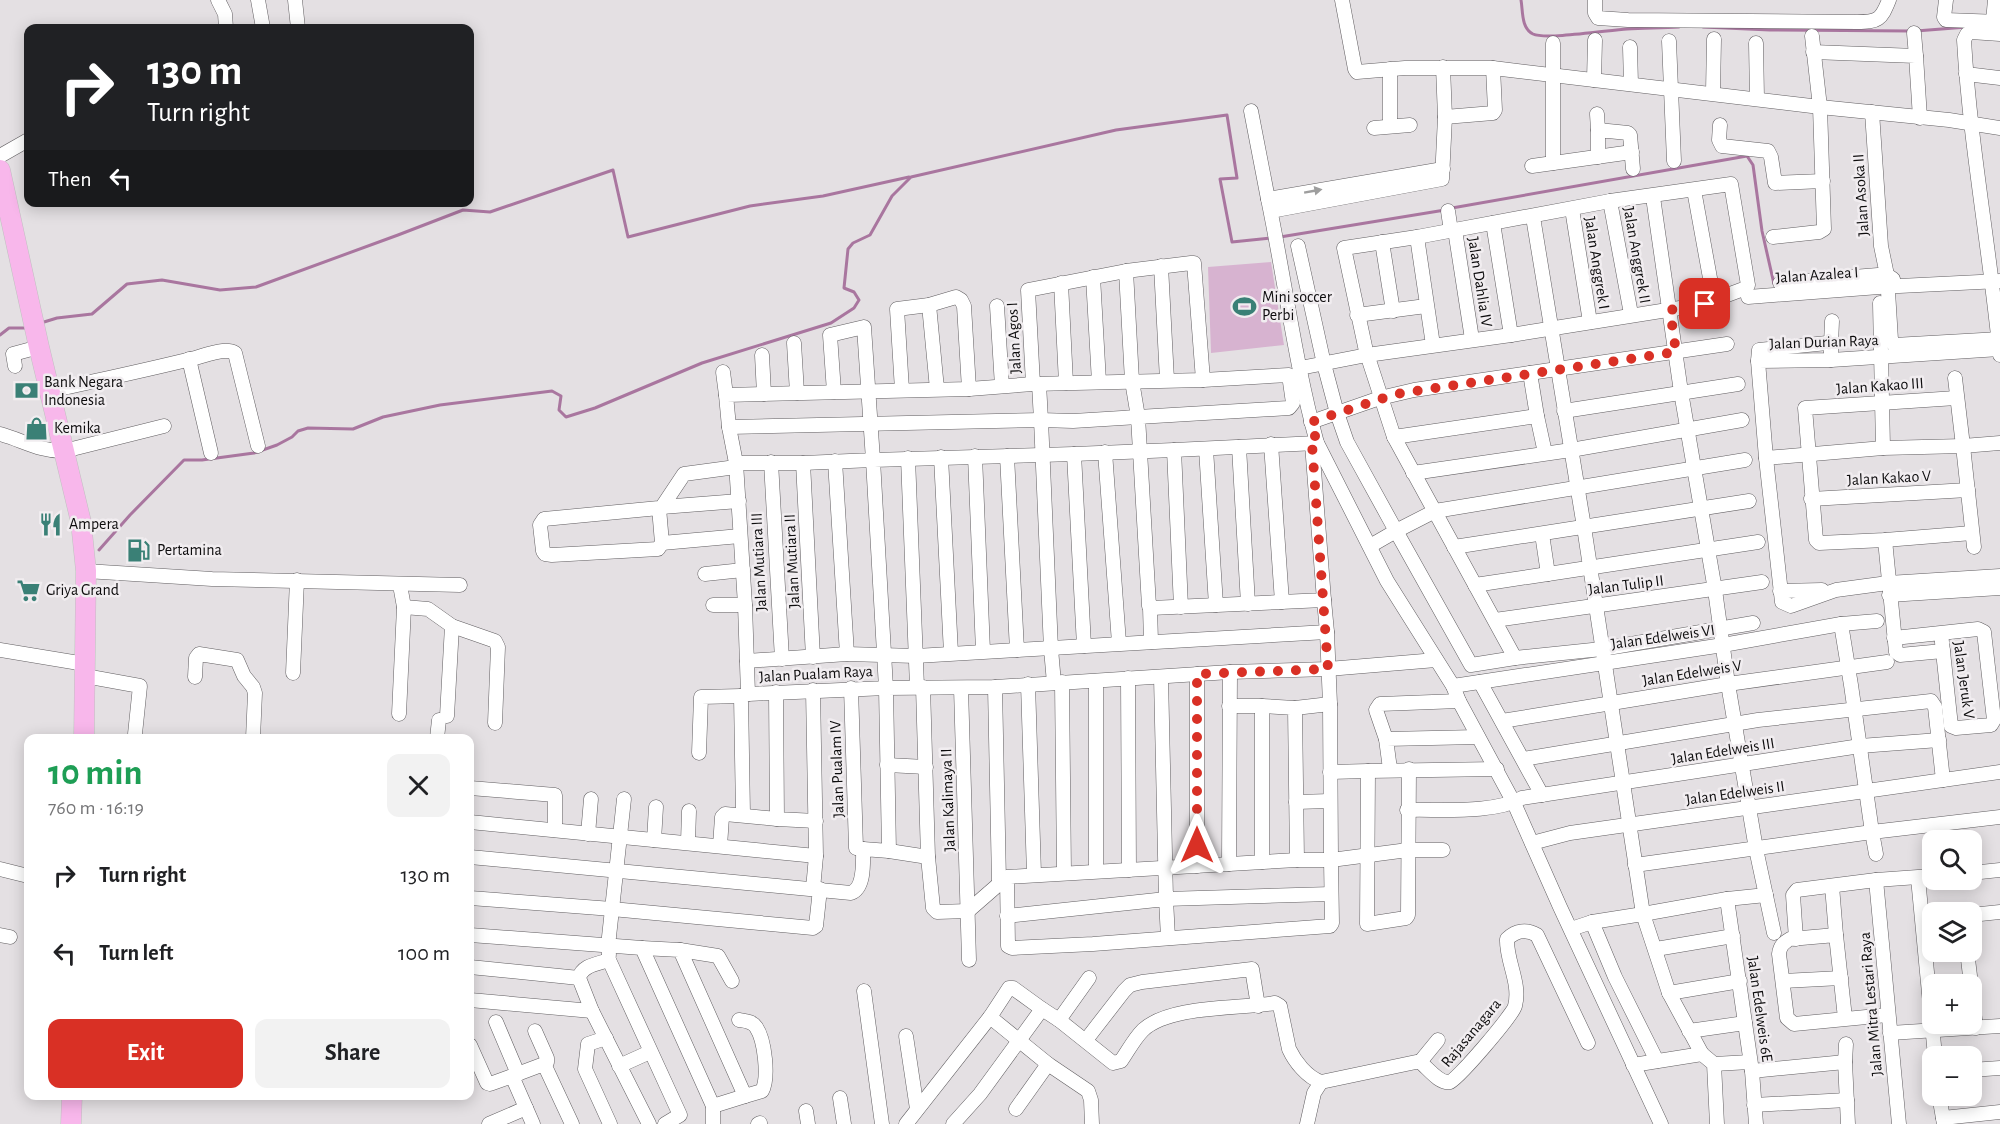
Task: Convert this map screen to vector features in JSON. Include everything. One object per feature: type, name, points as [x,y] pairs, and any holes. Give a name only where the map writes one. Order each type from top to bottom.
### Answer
[{"type":"highway","points":[[0,170],[81,522],[86,571],[84,734]]},
{"type":"highway","points":[[71,1124],[72,1100]]},
{"type":"street","points":[[218,0],[225,14],[226,24]]},
{"type":"street","points":[[258,0],[262,24]]},
{"type":"street","points":[[295,0],[298,24]]},
{"type":"street","points":[[1342,0],[1355,69],[1360,72],[1443,67],[1493,68],[1949,120],[2000,128]]},
{"type":"street","points":[[1595,0],[1595,13],[1598,18],[1874,22],[1879,19],[1887,2]]},
{"type":"street","points":[[1946,0],[1944,17],[1946,20],[1998,26]]},
{"type":"street","points":[[1995,0],[1998,26]]},
{"type":"street","points":[[1887,285],[1890,339],[1894,345],[1999,346],[1996,282],[1972,124],[1964,40],[1971,32],[1998,26]]},
{"type":"street","points":[[1914,33],[1920,118]]},
{"type":"street","points":[[1773,237],[1824,229],[1820,106],[1812,36]]},
{"type":"street","points":[[1713,93],[1714,39]]},
{"type":"street","points":[[1594,80],[1595,40]]},
{"type":"street","points":[[1669,41],[1674,161]]},
{"type":"street","points":[[1553,43],[1553,163]]},
{"type":"street","points":[[1756,43],[1757,98]]},
{"type":"street","points":[[1630,47],[1631,84]]},
{"type":"street","points":[[1813,52],[1916,56]]},
{"type":"street","points":[[1269,205],[1441,179],[1445,117],[1443,67]]},
{"type":"street","points":[[1445,117],[1490,115],[1494,112],[1493,68]]},
{"type":"street","points":[[1390,69],[1390,126]]},
{"type":"street","points":[[1966,74],[2000,78]]},
{"type":"street","points":[[995,687],[1008,946],[1012,948],[1093,944],[1330,926],[1332,923],[1330,704],[1315,443],[1251,111]]},
{"type":"street","name":"Jalan Asoka II","points":[[1872,112],[1881,246],[1887,285]]},
{"type":"street","points":[[1597,114],[1598,157]]},
{"type":"street","points":[[1374,128],[1410,125]]},
{"type":"street","points":[[1720,125],[1719,140],[1722,146],[1768,151],[1775,183],[1823,181]]},
{"type":"street","points":[[1598,130],[1628,133],[1633,169]]},
{"type":"street","points":[[0,156],[24,142]]},
{"type":"street","points":[[1532,166],[1632,152]]},
{"type":"street","points":[[1300,368],[1367,355],[1705,304],[1746,288],[1748,285],[1734,189],[1731,184],[1653,197],[1610,201],[1417,237],[1382,242],[1343,243],[1367,355],[1394,437],[1515,658]]},
{"type":"street","points":[[1694,190],[1714,300]]},
{"type":"street","points":[[1653,197],[1681,392],[1715,590],[1741,765],[1774,933]]},
{"type":"street","name":"Jalan Anggrek II","points":[[1610,201],[1631,314]]},
{"type":"street","name":"Jalan Anggrek I","points":[[1572,209],[1590,322]]},
{"type":"street","name":"Jalan Dahlia IV","points":[[1448,211],[1472,339]]},
{"type":"street","points":[[1533,217],[1584,527],[1643,914],[1669,993],[1702,1054],[1714,1064],[1751,1067],[1845,1062]]},
{"type":"street","points":[[1494,223],[1511,335]]},
{"type":"street","points":[[1417,237],[1433,345]]},
{"type":"street","points":[[1382,242],[1393,311]]},
{"type":"street","points":[[1298,246],[1324,364],[1347,442],[1394,533],[1471,665],[1515,658],[1603,655],[1722,637],[1753,623]]},
{"type":"street","points":[[1066,383],[1061,283],[1126,271],[1194,263],[1203,380]]},
{"type":"street","points":[[1161,266],[1167,380]]},
{"type":"street","points":[[1126,271],[1132,381],[1141,452],[1151,642]]},
{"type":"street","points":[[1093,277],[1099,382]]},
{"type":"street","points":[[1780,283],[1887,285],[1996,282]]},
{"type":"street","name":"Jalan Agos I","points":[[1061,283],[1029,290],[1041,420],[1050,649],[1058,682],[1064,873]]},
{"type":"street","points":[[1883,448],[1881,356],[1887,285]]},
{"type":"street","name":"Jalan Azalea I","points":[[1748,297],[1887,285]]},
{"type":"street","points":[[1285,295],[1308,291]]},
{"type":"street","points":[[902,390],[897,309],[956,297],[963,303],[969,389]]},
{"type":"street","points":[[929,304],[937,389]]},
{"type":"street","points":[[997,306],[1002,386]]},
{"type":"street","points":[[1357,315],[1426,306]]},
{"type":"street","points":[[1831,360],[1832,321]]},
{"type":"street","points":[[834,392],[830,335],[864,327],[886,688],[889,851]]},
{"type":"street","points":[[794,343],[797,393]]},
{"type":"street","points":[[1311,422],[1380,398],[1414,390],[1727,344]]},
{"type":"street","points":[[1758,361],[1759,350],[1831,344]]},
{"type":"street","name":"Jalan Durian Raya","points":[[1780,591],[1758,361],[1831,360],[1999,346]]},
{"type":"street","points":[[15,366],[13,354],[39,347]]},
{"type":"street","points":[[50,390],[231,351],[235,353],[258,446]]},
{"type":"street","points":[[762,355],[764,394]]},
{"type":"street","points":[[189,359],[211,453]]},
{"type":"street","points":[[723,372],[729,428],[736,465],[745,605],[747,661],[743,814]]},
{"type":"street","points":[[1530,373],[1545,453]]},
{"type":"street","points":[[726,395],[969,389],[1036,384],[1203,380],[1289,375],[1293,405],[1289,408],[1073,421],[729,428]]},
{"type":"street","points":[[1809,454],[1811,499],[1817,542],[1973,540],[1955,378]]},
{"type":"street","points":[[1564,411],[1738,384]]},
{"type":"street","name":"Jalan Kakao III","points":[[1809,454],[1806,408],[1956,398]]},
{"type":"street","points":[[1394,437],[1537,416]]},
{"type":"street","points":[[1413,473],[1571,450],[1742,420]]},
{"type":"street","points":[[0,434],[45,450],[64,451],[164,426]]},
{"type":"street","points":[[739,501],[660,507],[544,519],[540,525],[543,551],[548,555],[657,549],[662,543],[660,507],[680,477],[684,474],[736,465],[771,462],[803,463],[1141,452],[1315,443]]},
{"type":"street","points":[[1315,443],[1372,545],[1387,581],[1436,660],[1456,686],[1460,701],[1478,737],[1518,800],[1538,841],[1560,907],[1661,1124]]},
{"type":"street","points":[[1766,458],[1883,448],[2000,443]]},
{"type":"street","points":[[1271,444],[1282,602]]},
{"type":"street","points":[[1239,447],[1248,604]]},
{"type":"street","points":[[1206,449],[1216,605]]},
{"type":"street","points":[[1174,450],[1181,607]]},
{"type":"street","points":[[1105,452],[1119,643]]},
{"type":"street","points":[[1074,454],[1084,646]]},
{"type":"street","points":[[975,456],[983,651]]},
{"type":"street","points":[[1007,456],[1017,650]]},
{"type":"street","points":[[941,457],[951,653]]},
{"type":"street","points":[[908,458],[916,656],[926,767],[928,857],[933,908],[937,912],[968,911],[1003,879],[1034,874],[1331,860],[1408,850],[1443,850]]},
{"type":"street","points":[[1372,545],[1435,511],[1745,460]]},
{"type":"street","points":[[836,461],[847,654]]},
{"type":"street","name":"Jalan Mutiara III","points":[[771,462],[782,659]]},
{"type":"street","name":"Jalan Mutiara II","points":[[803,463],[813,657]]},
{"type":"street","name":"Jalan Kakao V","points":[[1811,499],[1968,490]]},
{"type":"street","points":[[1454,547],[1749,501]]},
{"type":"street","points":[[1542,534],[1548,574]]},
{"type":"street","points":[[662,543],[741,536]]},
{"type":"street","points":[[1885,540],[1894,638],[1898,654],[1943,651]]},
{"type":"street","points":[[1475,585],[1758,542]]},
{"type":"street","points":[[705,574],[742,570]]},
{"type":"street","points":[[86,571],[212,579],[460,585]]},
{"type":"street","points":[[1889,589],[2000,576]]},
{"type":"street","points":[[293,672],[297,580]]},
{"type":"street","name":"Jalan Tulip II","points":[[1495,620],[1762,582]]},
{"type":"street","points":[[399,714],[404,607],[400,585]]},
{"type":"street","points":[[1836,590],[1791,606],[1782,602],[1780,591],[1889,589],[2000,588]]},
{"type":"street","points":[[1150,607],[1324,600]]},
{"type":"street","points":[[713,605],[745,605]]},
{"type":"street","points":[[404,607],[430,610],[452,626],[497,643],[495,723]]},
{"type":"street","name":"Jalan Edelweis VI","points":[[1722,637],[1877,621]]},
{"type":"street","points":[[1840,624],[1876,854]]},
{"type":"street","points":[[438,734],[443,718],[452,626]]},
{"type":"street","name":"Jalan Jeruk V","points":[[1978,629],[1984,632],[1994,720],[1991,724],[1954,729],[1951,726],[1943,651],[1941,633],[1978,629]]},
{"type":"street","points":[[747,661],[847,654],[916,656],[1327,632]]},
{"type":"street","points":[[1894,638],[1941,633]]},
{"type":"street","points":[[0,650],[140,686],[135,734]]},
{"type":"street","points":[[195,677],[196,658],[199,654],[237,660],[255,693],[253,734]]},
{"type":"street","name":"Jalan Edelweis VI","points":[[1456,686],[1603,655]]},
{"type":"street","name":"Jalan Pualam Raya","points":[[699,753],[700,697],[851,688],[995,687],[1230,672],[1328,669],[1436,660]]},
{"type":"street","name":"Jalan Edelweis V","points":[[1502,721],[1728,684],[1887,662]]},
{"type":"street","points":[[1229,864],[1230,672]]},
{"type":"street","points":[[1197,674],[1197,866]]},
{"type":"street","points":[[1161,677],[1168,938]]},
{"type":"street","points":[[1128,678],[1129,870]]},
{"type":"street","points":[[1096,681],[1096,871]]},
{"type":"street","points":[[1478,682],[1523,759],[1539,796]]},
{"type":"street","points":[[1028,684],[1034,874]]},
{"type":"street","name":"Jalan Pualam IV","points":[[817,889],[855,892],[861,881],[851,688]]},
{"type":"street","name":"Jalan Kalimaya II","points":[[961,688],[969,960]]},
{"type":"street","points":[[474,898],[813,928],[816,926],[817,889],[813,690]]},
{"type":"street","points":[[776,692],[777,819]]},
{"type":"street","points":[[1390,769],[1386,739],[1376,710],[1380,704],[1460,701]]},
{"type":"street","points":[[1523,759],[1735,724],[1931,701],[1934,703],[1943,780]]},
{"type":"street","points":[[1229,706],[1295,708],[1330,704]]},
{"type":"street","points":[[1262,706],[1262,862]]},
{"type":"street","points":[[1295,708],[1297,860]]},
{"type":"street","points":[[1386,739],[1478,737]]},
{"type":"street","name":"Jalan Edelweis III","points":[[1407,810],[1486,809],[1539,796],[1860,746],[1939,740]]},
{"type":"street","points":[[887,765],[926,767]]},
{"type":"street","points":[[1330,772],[1390,769],[1497,769]]},
{"type":"street","points":[[1368,771],[1367,924],[1406,918],[1408,915],[1409,769]]},
{"type":"street","name":"Jalan Edelweis II","points":[[1538,841],[1570,833],[2000,772]]},
{"type":"street","points":[[474,788],[554,795],[557,797],[555,830]]},
{"type":"street","points":[[624,798],[609,953],[650,1052],[680,1115],[673,1123]]},
{"type":"street","points":[[588,834],[591,799]]},
{"type":"street","points":[[1296,802],[1330,801]]},
{"type":"street","points":[[654,840],[656,807]]},
{"type":"street","points":[[688,842],[689,811]]},
{"type":"street","points":[[720,846],[723,815],[743,814],[816,822]]},
{"type":"street","points":[[1635,865],[1872,832],[2000,817]]},
{"type":"street","points":[[474,822],[816,856]]},
{"type":"street","points":[[860,848],[928,857]]},
{"type":"street","points":[[474,857],[817,889]]},
{"type":"street","points":[[0,869],[24,875]]},
{"type":"street","points":[[1982,872],[2000,870]]},
{"type":"street","points":[[1796,939],[1794,892],[1876,880],[1922,877]]},
{"type":"street","name":"Jalan Mitra Lestari Raya","points":[[1876,880],[1899,1124]]},
{"type":"street","points":[[1832,886],[1845,1018]]},
{"type":"street","points":[[1007,916],[1166,899],[1331,894]]},
{"type":"street","points":[[1571,929],[1592,922],[1727,899],[1766,895]]},
{"type":"street","name":"Jalan Edelweis 6E","points":[[1727,899],[1740,981],[1756,1124]]},
{"type":"street","points":[[1982,914],[2000,912]]},
{"type":"street","points":[[1592,922],[1615,977],[1657,1061]]},
{"type":"street","name":"Rajasanagara","points":[[1321,1082],[1420,1062],[1442,1081],[1456,1080],[1506,1022],[1515,1008],[1517,989],[1507,939],[1511,934],[1519,931],[1529,930],[1537,934],[1588,1043]]},
{"type":"street","points":[[1836,935],[1796,939],[1784,943],[1780,948],[1787,1018],[1794,1024],[1887,1015]]},
{"type":"street","points":[[474,936],[609,953],[642,948],[680,950],[718,956],[732,981]]},
{"type":"street","points":[[1656,949],[1733,936]]},
{"type":"street","points":[[642,948],[713,1106],[713,1124]]},
{"type":"street","points":[[680,950],[745,1096]]},
{"type":"street","points":[[609,953],[584,968],[579,978],[592,1011],[648,1124]]},
{"type":"street","points":[[474,967],[579,978]]},
{"type":"street","points":[[1086,1040],[1124,990],[1130,985],[1142,982],[1252,969],[1258,1006]]},
{"type":"street","points":[[1059,1020],[1089,978]]},
{"type":"street","points":[[1783,981],[1841,978]]},
{"type":"street","points":[[1669,993],[1740,981]]},
{"type":"street","points":[[906,1124],[990,1017],[1009,988],[1013,988],[1086,1040],[1113,1063],[1121,1061],[1142,1031],[1158,1019],[1207,1010],[1275,1003],[1280,1006],[1292,1055],[1310,1076],[1321,1082],[1314,1093],[1307,1124]]},
{"type":"street","points":[[864,991],[882,1124]]},
{"type":"street","points":[[474,1000],[592,1011]]},
{"type":"street","points":[[953,1124],[980,1094],[998,1066],[1042,1010]]},
{"type":"street","points":[[990,1017],[1048,1064],[1088,1091],[1091,1100],[1092,1124]]},
{"type":"street","points":[[713,1106],[762,1091],[765,1085],[763,1048],[756,1027],[751,1022],[739,1020]]},
{"type":"street","points":[[496,1022],[533,1124]]},
{"type":"street","points":[[1689,1031],[1745,1023]]},
{"type":"street","points":[[1982,1028],[2000,1026]]},
{"type":"street","points":[[474,1054],[487,1083],[490,1084],[544,1064],[547,1058],[534,1031]]},
{"type":"street","points":[[1890,1033],[1922,1031]]},
{"type":"street","points":[[906,1036],[917,1109]]},
{"type":"street","points":[[606,1038],[588,1044],[585,1065],[610,1124]]},
{"type":"street","points":[[1420,1062],[1438,1040]]},
{"type":"street","points":[[1846,1044],[1848,1124]]},
{"type":"street","points":[[619,1066],[650,1052]]},
{"type":"street","points":[[1633,1065],[1702,1054]]},
{"type":"street","points":[[544,1064],[572,1124]]},
{"type":"street","points":[[1016,1109],[1048,1064]]},
{"type":"street","points":[[1714,1064],[1717,1124]]},
{"type":"street","points":[[1982,1069],[2000,1068]]},
{"type":"street","points":[[840,1098],[844,1124]]},
{"type":"street","points":[[1754,1105],[1847,1100]]},
{"type":"street","points":[[1941,1106],[1943,1121],[2000,1112]]},
{"type":"street","points":[[489,1124],[526,1108]]},
{"type":"shaded area","name":"Mini soccer Perbi","points":[[1271,262],[1284,345],[1211,353],[1208,267]]},
{"type":"waterway","points":[[1521,0],[1526,28],[1540,36],[1679,27]]},
{"type":"waterway","points":[[1703,27],[1910,31]]},
{"type":"waterway","points":[[1916,31],[1967,27]]},
{"type":"waterway","points":[[99,550],[184,460],[254,453],[277,445],[298,431],[308,428],[353,429],[383,417],[440,405],[552,391],[561,396],[559,410],[566,417],[595,408],[702,363],[831,323],[854,308],[859,300],[854,292],[844,288],[848,249],[853,243],[870,235],[892,196],[911,177],[1116,130],[1227,115],[1237,178],[1220,179],[1232,242],[1271,238]]},
{"type":"waterway","points":[[1452,208],[1747,156],[1753,165],[1762,231],[1774,284]]},
{"type":"waterway","points":[[44,322],[57,318],[92,314],[127,284],[162,280],[220,290],[256,287],[463,210],[490,212],[613,170],[628,237],[750,206],[823,196],[909,177]]},
{"type":"waterway","points":[[1280,237],[1445,210]]},
{"type":"waterway","points":[[0,335],[9,328],[26,328]]},
{"type":"place","name":"Mini soccer Perbi","points":[[1244,306]]},
{"type":"place","name":"Bank Negara Indonesia","points":[[26,391]]},
{"type":"place","name":"Kemika","points":[[36,428]]},
{"type":"place","name":"Ampera","points":[[51,524]]},
{"type":"place","name":"Pertamina","points":[[139,550]]},
{"type":"place","name":"Griya Grand","points":[[28,590]]},
{"type":"route","points":[[1197,845],[1197,674],[1328,669],[1312,444],[1317,443],[1311,422],[1380,398],[1414,390],[1676,352],[1670,310],[1705,304]]}]
